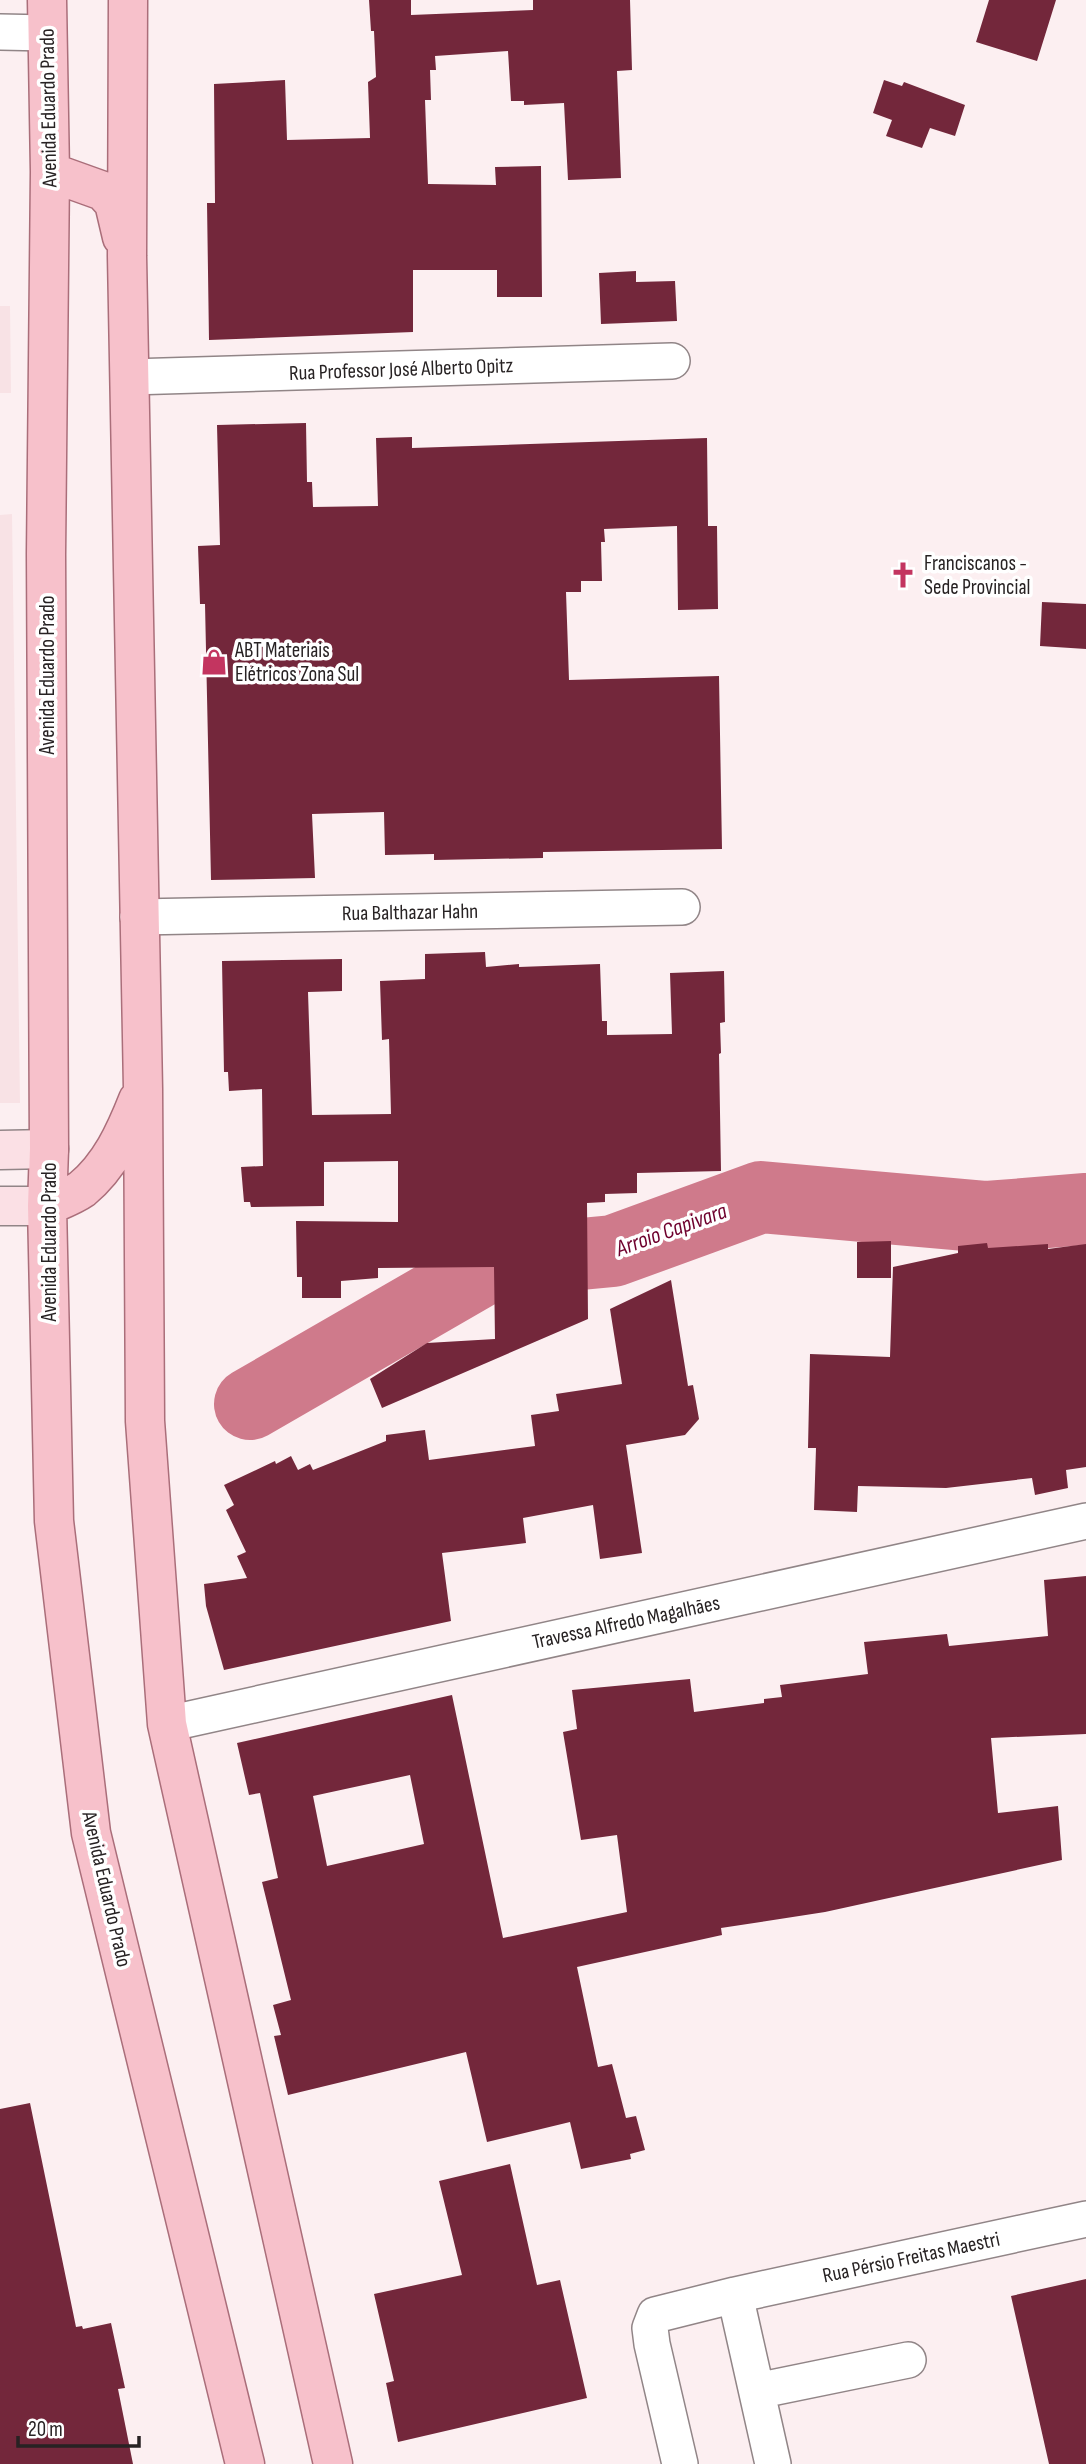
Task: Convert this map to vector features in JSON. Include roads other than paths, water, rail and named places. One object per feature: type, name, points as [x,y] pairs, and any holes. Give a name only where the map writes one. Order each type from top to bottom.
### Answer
[{"type":"main road","points":[[128,0],[127,256],[143,1089],[145,1421],[167,1724],[333,2464]]},
{"type":"main road","name":"Avenida Eduardo Prado","points":[[47,16],[50,172],[46,554],[47,1206],[54,1521],[91,1833],[245,2464]]},
{"type":"main road","points":[[50,172],[103,191],[114,203],[127,256]]},
{"type":"main road","points":[[47,1206],[81,1189],[104,1164],[123,1139],[143,1089]]},
{"type":"street","points":[[0,32],[47,16]]},
{"type":"street","name":"Rua Professor José Alberto Opitz","points":[[130,377],[672,361]]},
{"type":"street","name":"Rua Balthazar Hahn","points":[[138,917],[682,907]]},
{"type":"street","points":[[0,1150],[49,1149]]},
{"type":"street","points":[[0,1206],[47,1206]]},
{"type":"street","name":"Travessa Alfredo Magalhães","points":[[167,1724],[1086,1521]]},
{"type":"street","name":"Rua Pérsio Freitas Maestri","points":[[680,2464],[650,2328],[655,2315],[735,2294],[1086,2219]]},
{"type":"street","points":[[735,2294],[773,2464]]},
{"type":"street","points":[[757,2391],[908,2360]]},
{"type":"waterway","name":"Arroio Capivara","points":[[250,1404],[496,1262],[613,1251],[761,1197],[987,1217],[1086,1209]]},
{"type":"place","name":"Franciscanos - Sede Provincial","points":[[903,575]]},
{"type":"place","name":"ABT Materiais Elétricos Zona Sul","points":[[214,662]]}]
